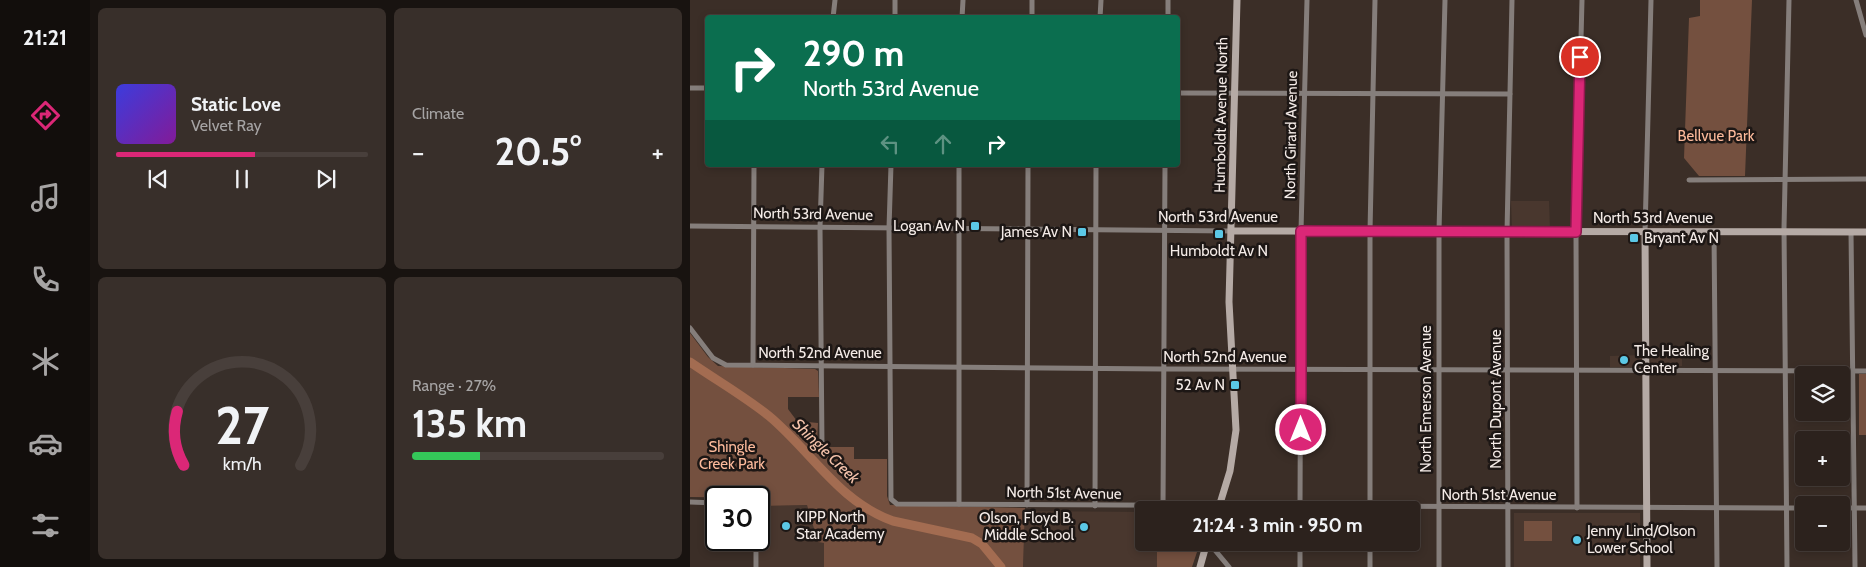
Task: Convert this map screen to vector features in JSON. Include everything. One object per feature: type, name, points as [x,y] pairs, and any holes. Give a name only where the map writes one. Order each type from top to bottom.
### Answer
[{"type":"street","points":[[833,15],[835,0]]},
{"type":"street","points":[[895,0],[895,15]]},
{"type":"street","points":[[962,15],[963,0]]},
{"type":"street","points":[[1032,0],[1032,15]]},
{"type":"street","points":[[1100,15],[1101,0]]},
{"type":"street","points":[[1168,0],[1168,15]]},
{"type":"street","name":"Humboldt Avenue North","points":[[1221,501],[1234,451],[1236,409],[1229,302],[1237,0]]},
{"type":"street","name":"North Girard Avenue","points":[[1300,501],[1301,231],[1307,0]]},
{"type":"street","points":[[1370,501],[1370,231],[1376,0]]},
{"type":"street","name":"North Emerson Avenue","points":[[1439,567],[1439,232],[1445,0]]},
{"type":"street","name":"North Dupont Avenue","points":[[1508,567],[1507,232],[1512,0]]},
{"type":"street","points":[[1577,508],[1576,232],[1582,0]]},
{"type":"street","points":[[1647,567],[1645,232],[1651,0]]},
{"type":"street","points":[[1787,567],[1784,179],[1789,0]]},
{"type":"street","points":[[1856,0],[1866,35]]},
{"type":"street","points":[[690,88],[705,88]]},
{"type":"street","points":[[1180,93],[1510,94]]},
{"type":"street","points":[[753,365],[752,227],[754,167]]},
{"type":"street","points":[[822,167],[820,227],[822,446]]},
{"type":"street","points":[[889,366],[891,167]]},
{"type":"street","points":[[959,167],[959,504]]},
{"type":"street","points":[[1027,505],[1026,229],[1028,167]]},
{"type":"street","points":[[1096,167],[1096,506]]},
{"type":"street","points":[[1163,501],[1163,231],[1165,167]]},
{"type":"street","points":[[1690,180],[1866,180]]},
{"type":"street","name":"North 53rd Avenue","points":[[690,226],[1232,232],[1866,232]]},
{"type":"street","points":[[1714,232],[1716,567]]},
{"type":"street","points":[[1851,232],[1855,567]]},
{"type":"street","name":"North 52nd Avenue","points":[[690,328],[719,362],[726,365],[1233,370],[1866,371]]},
{"type":"street","name":"North 51st Avenue","points":[[889,366],[891,499],[894,503],[1135,507]]},
{"type":"street","points":[[690,502],[705,503]]},
{"type":"street","name":"North 51st Avenue","points":[[1420,507],[1795,508]]},
{"type":"street","points":[[1850,508],[1866,508]]},
{"type":"street","points":[[756,551],[756,567]]},
{"type":"street","points":[[1200,567],[1205,551]]},
{"type":"street","points":[[1216,551],[1229,567]]},
{"type":"street","points":[[1300,551],[1300,567]]},
{"type":"street","points":[[1370,551],[1370,567]]},
{"type":"shaded area","points":[[1511,201],[1549,201],[1550,230],[1512,229]]},
{"type":"shaded area","points":[[1642,355],[1642,364],[1639,367],[1610,367],[1610,356]]},
{"type":"shaded area","points":[[1649,356],[1682,356],[1682,366],[1652,366]]},
{"type":"shaded area","name":"KIPP North Star Academy","points":[[807,505],[824,542],[824,567],[759,567],[759,551],[770,551],[770,506]]},
{"type":"shaded area","name":"Olson, Floyd B. Middle School","points":[[1025,511],[1135,512],[1135,551],[1157,551],[1157,567],[1023,567]]},
{"type":"shaded area","name":"Jenny Lind/Olson Lower School","points":[[1514,513],[1640,513],[1640,567],[1514,567]]},
{"type":"green space","name":"Bellvue Park","points":[[1700,0],[1752,0],[1745,176],[1699,176],[1684,158],[1689,18],[1700,16]]},
{"type":"green space","name":"Shingle Creek Park","points":[[690,333],[708,357],[718,366],[815,369],[818,371],[819,397],[788,397],[788,409],[797,421],[818,423],[817,442],[821,447],[854,447],[854,459],[887,459],[887,496],[890,505],[1025,508],[1023,567],[824,567],[824,543],[818,542],[807,505],[770,506],[770,486],[705,486],[705,497],[690,497]]},
{"type":"green space","points":[[1859,374],[1866,374],[1866,435],[1859,435]]},
{"type":"green space","points":[[1524,521],[1552,521],[1552,541],[1524,541]]},
{"type":"green space","points":[[1157,551],[1197,551],[1192,567],[1157,567]]},
{"type":"waterway","name":"Shingle Creek","points":[[690,362],[769,416],[841,489],[857,502],[893,521],[972,538],[982,544],[1001,567]]},
{"type":"place","name":"Logan Av N","points":[[975,226]]},
{"type":"place","name":"James Av N","points":[[1082,232]]},
{"type":"place","name":"Humboldt Av N","points":[[1219,234]]},
{"type":"place","name":"Bryant Av N","points":[[1634,238]]},
{"type":"place","name":"The Healing Center","points":[[1624,360]]},
{"type":"place","name":"52 Av N","points":[[1235,385]]},
{"type":"place","name":"KIPP North Star Academy","points":[[786,526]]},
{"type":"place","name":"Olson, Floyd B. Middle School","points":[[1084,527]]},
{"type":"place","name":"Jenny Lind/Olson Lower School","points":[[1577,540]]},
{"type":"route","points":[[1301,430],[1301,231],[1576,232],[1580,57]]}]
